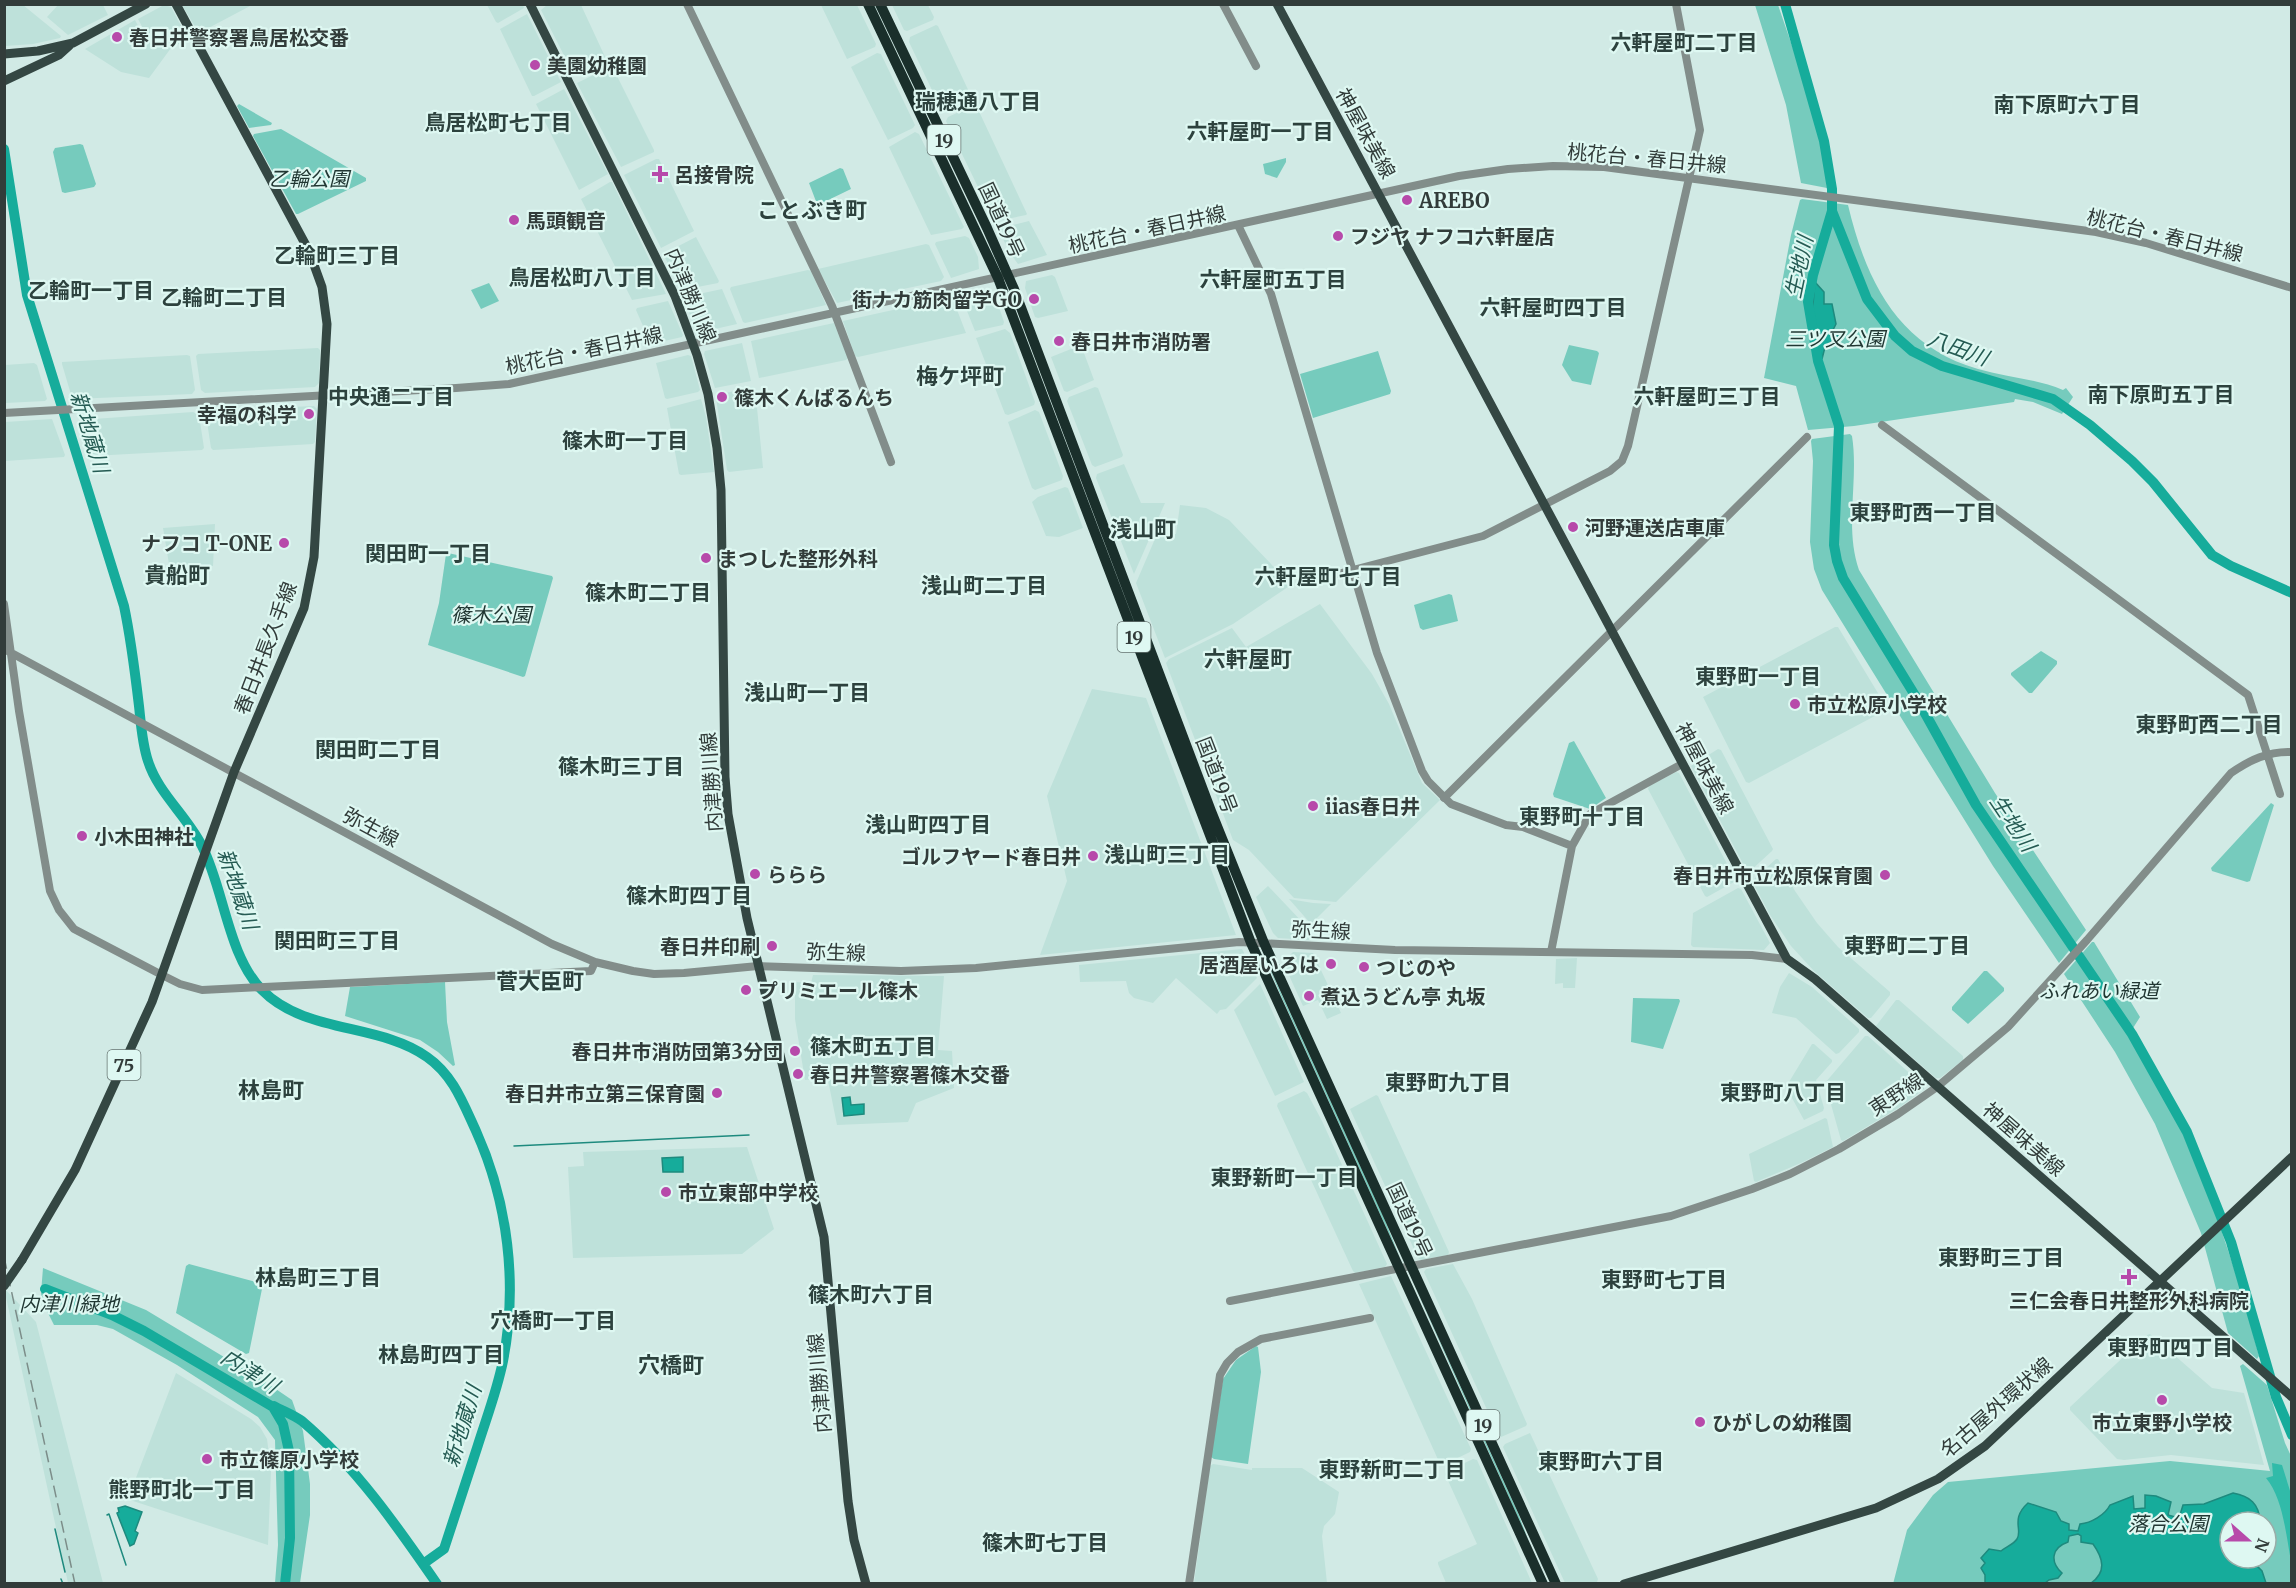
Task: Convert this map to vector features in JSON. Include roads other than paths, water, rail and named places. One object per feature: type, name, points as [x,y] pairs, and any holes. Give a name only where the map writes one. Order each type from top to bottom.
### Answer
[{"type":"highway","name":"国道19号","points":[[868,4],[1003,277],[1251,943],[1556,1584]]},
{"type":"highway","name":"国道19号","points":[[880,4],[1003,277],[1210,811],[1264,943],[1543,1584]]},
{"type":"main road","points":[[4,81],[59,54],[74,43],[146,4]]},
{"type":"main road","name":"春日井長久手線","points":[[4,1286],[57,1201],[83,1152],[136,1038],[162,975],[234,772],[293,637],[304,608],[311,579],[323,396],[325,298],[318,272],[304,241],[176,4]]},
{"type":"main road","name":"内津勝川線","points":[[530,4],[675,296],[694,344],[711,411],[721,490],[725,777],[728,814],[747,918],[824,1237],[848,1501],[854,1540],[866,1584]]},
{"type":"main road","name":"神屋味美線","points":[[1277,4],[1786,959],[1815,979],[2292,1397]]},
{"type":"main road","points":[[4,54],[38,51],[74,43]]},
{"type":"main road","name":"名古屋外環状線","points":[[1624,1584],[1876,1508],[1938,1479],[1985,1446],[2292,1157]]},
{"type":"street","points":[[687,4],[835,313],[891,462]]},
{"type":"street","points":[[1223,4],[1256,66]]},
{"type":"street","points":[[1307,582],[1483,536],[1610,471],[1622,461],[1628,446],[1701,130],[1676,4]]},
{"type":"street","name":"桃花台・春日井線","points":[[4,413],[509,384],[1468,175],[1553,166],[1604,166],[2096,232],[2146,243],[2292,288]]},
{"type":"street","points":[[1238,225],[1271,294],[1377,653],[1422,771],[1428,781],[1451,804],[1506,825],[1523,827],[1572,846]]},
{"type":"street","points":[[1882,425],[2248,695],[2265,754],[2280,794]]},
{"type":"street","points":[[1444,798],[1807,437]]},
{"type":"street","points":[[4,604],[7,650],[53,900],[74,929],[180,984],[202,990],[591,971],[595,962]]},
{"type":"street","name":"弥生線","points":[[7,650],[552,944],[595,962],[633,971],[654,974],[684,973],[758,966],[901,971],[947,969],[1239,942],[1395,950],[1752,955],[1786,959]]},
{"type":"street","name":"東野線","points":[[1230,1301],[1623,1227],[1704,1207],[1790,1174],[1839,1149],[1898,1114],[1937,1087],[2007,1027],[2087,940],[2231,773],[2249,760],[2265,754],[2292,752]]},
{"type":"street","points":[[1551,952],[1572,846],[1590,813],[1682,764]]},
{"type":"street","points":[[1189,1584],[1220,1375],[1227,1363],[1238,1352],[1261,1339],[1370,1318]]},
{"type":"waterway","name":"八田川","points":[[1785,4],[1824,141],[1832,189],[1832,211],[1867,299],[1895,336],[1912,351],[1942,366],[2053,399],[2090,425],[2132,461],[2153,482],[2212,555],[2292,593]]},
{"type":"waterway","name":"新地蔵川","points":[[4,149],[27,295],[124,606],[146,754],[159,784],[196,835],[210,863],[241,959],[262,990],[280,1004],[321,1022],[387,1038],[408,1046],[436,1064],[451,1081],[462,1100],[487,1158],[496,1186],[503,1215],[509,1273],[510,1303],[503,1361],[498,1383],[444,1549],[423,1564]]},
{"type":"waterway","name":"生地川","points":[[1832,211],[1813,275],[1808,302],[1818,361],[1839,426],[1834,545],[1843,578],[1916,697],[1976,805],[2132,1034],[2187,1132],[2231,1242],[2276,1397],[2292,1435]]},
{"type":"waterway","points":[[514,1146],[749,1135]]},
{"type":"waterway","name":"内津川","points":[[45,1289],[112,1315],[144,1331],[273,1407],[283,1424],[289,1451],[290,1538],[285,1584]]},
{"type":"waterway","points":[[274,1406],[302,1421],[358,1477],[437,1584]]},
{"type":"waterway","points":[[107,1515],[109,1514],[126,1565]]},
{"type":"waterway","points":[[55,1529],[65,1572]]},
{"type":"waterway","points":[[61,1579],[63,1584]]},
{"type":"railway","points":[[4,1257],[75,1584]]},
{"type":"place","name":"春日井警察署鳥居松交番","points":[[117,37]]},
{"type":"place","name":"美園幼稚園","points":[[535,65]]},
{"type":"place","name":"呂接骨院","points":[[660,174]]},
{"type":"place","name":"AREBO","points":[[1407,200]]},
{"type":"place","name":"馬頭観音","points":[[514,220]]},
{"type":"place","name":"フジヤ ナフコ六軒屋店","points":[[1338,236]]},
{"type":"place","name":"街ナカ筋肉留学GO","points":[[1034,299]]},
{"type":"place","name":"春日井市消防署","points":[[1059,341]]},
{"type":"place","name":"篠木くんぱるんち","points":[[722,397]]},
{"type":"place","name":"幸福の科学","points":[[309,414]]},
{"type":"place","name":"河野運送店車庫","points":[[1573,527]]},
{"type":"place","name":"ナフコ T-ONE","points":[[284,543]]},
{"type":"place","name":"まつした整形外科","points":[[706,558]]},
{"type":"place","name":"市立松原小学校","points":[[1795,704]]},
{"type":"place","name":"iias春日井","points":[[1313,806]]},
{"type":"place","name":"小木田神社","points":[[82,836]]},
{"type":"place","name":"ゴルフヤード春日井","points":[[1093,856]]},
{"type":"place","name":"ららら","points":[[755,874]]},
{"type":"place","name":"春日井市立松原保育園","points":[[1885,875]]},
{"type":"place","name":"春日井印刷","points":[[772,946]]},
{"type":"place","name":"居酒屋いろは","points":[[1331,964]]},
{"type":"place","name":"つじのや","points":[[1364,967]]},
{"type":"place","name":"プリミエール篠木","points":[[746,990]]},
{"type":"place","name":"煮込うどん亭 丸坂","points":[[1309,996]]},
{"type":"place","name":"春日井市消防団第3分団","points":[[795,1051]]},
{"type":"place","name":"春日井警察署篠木交番","points":[[798,1074]]},
{"type":"place","name":"春日井市立第三保育園","points":[[717,1093]]},
{"type":"place","name":"市立東部中学校","points":[[666,1192]]},
{"type":"place","name":"三仁会春日井整形外科病院","points":[[2129,1277]]},
{"type":"place","name":"市立東野小学校","points":[[2162,1400]]},
{"type":"place","name":"ひがしの幼稚園","points":[[1700,1422]]},
{"type":"place","name":"市立篠原小学校","points":[[207,1459]]},
{"type":"district","name":"六軒屋町二丁目","points":[[1684,42]]},
{"type":"district","name":"瑞穂通八丁目","points":[[978,101]]},
{"type":"district","name":"南下原町六丁目","points":[[2067,104]]},
{"type":"district","name":"鳥居松町七丁目","points":[[498,122]]},
{"type":"district","name":"六軒屋町一丁目","points":[[1260,131]]},
{"type":"district","name":"ことぶき町","points":[[812,210]]},
{"type":"district","name":"乙輪町三丁目","points":[[337,255]]},
{"type":"district","name":"鳥居松町八丁目","points":[[582,277]]},
{"type":"district","name":"六軒屋町五丁目","points":[[1273,279]]},
{"type":"district","name":"乙輪町一丁目","points":[[91,290]]},
{"type":"district","name":"乙輪町二丁目","points":[[224,297]]},
{"type":"district","name":"六軒屋町四丁目","points":[[1553,307]]},
{"type":"district","name":"梅ケ坪町","points":[[960,376]]},
{"type":"district","name":"南下原町五丁目","points":[[2161,394]]},
{"type":"district","name":"中央通二丁目","points":[[391,396]]},
{"type":"district","name":"六軒屋町三丁目","points":[[1707,396]]},
{"type":"district","name":"篠木町一丁目","points":[[625,440]]},
{"type":"district","name":"東野町西一丁目","points":[[1923,512]]},
{"type":"district","name":"浅山町","points":[[1143,529]]},
{"type":"district","name":"関田町一丁目","points":[[428,553]]},
{"type":"district","name":"貴船町","points":[[177,575]]},
{"type":"district","name":"六軒屋町七丁目","points":[[1328,576]]},
{"type":"district","name":"浅山町二丁目","points":[[984,585]]},
{"type":"district","name":"篠木町二丁目","points":[[648,592]]},
{"type":"district","name":"六軒屋町","points":[[1248,659]]},
{"type":"district","name":"東野町一丁目","points":[[1758,676]]},
{"type":"district","name":"浅山町一丁目","points":[[807,692]]},
{"type":"district","name":"東野町西二丁目","points":[[2209,724]]},
{"type":"district","name":"関田町二丁目","points":[[378,749]]},
{"type":"district","name":"篠木町三丁目","points":[[621,766]]},
{"type":"district","name":"東野町十丁目","points":[[1582,816]]},
{"type":"district","name":"浅山町四丁目","points":[[928,824]]},
{"type":"district","name":"浅山町三丁目","points":[[1167,854]]},
{"type":"district","name":"篠木町四丁目","points":[[689,895]]},
{"type":"district","name":"関田町三丁目","points":[[337,940]]},
{"type":"district","name":"東野町二丁目","points":[[1907,945]]},
{"type":"district","name":"菅大臣町","points":[[540,981]]},
{"type":"district","name":"篠木町五丁目","points":[[873,1046]]},
{"type":"district","name":"東野町九丁目","points":[[1448,1082]]},
{"type":"district","name":"林島町","points":[[271,1090]]},
{"type":"district","name":"東野町八丁目","points":[[1783,1092]]},
{"type":"district","name":"東野新町一丁目","points":[[1284,1177]]},
{"type":"district","name":"東野町三丁目","points":[[2001,1257]]},
{"type":"district","name":"林島町三丁目","points":[[318,1277]]},
{"type":"district","name":"東野町七丁目","points":[[1664,1279]]},
{"type":"district","name":"篠木町六丁目","points":[[871,1294]]},
{"type":"district","name":"穴橋町一丁目","points":[[553,1320]]},
{"type":"district","name":"東野町四丁目","points":[[2170,1347]]},
{"type":"district","name":"林島町四丁目","points":[[441,1354]]},
{"type":"district","name":"穴橋町","points":[[671,1365]]},
{"type":"district","name":"東野町六丁目","points":[[1601,1461]]},
{"type":"district","name":"東野新町二丁目","points":[[1392,1469]]},
{"type":"district","name":"熊野町北一丁目","points":[[182,1489]]},
{"type":"district","name":"篠木町七丁目","points":[[1045,1542]]},
{"type":"park label","name":"乙輪公園","points":[[309,178]]},
{"type":"park label","name":"三ツ又公園","points":[[1835,338]]},
{"type":"park label","name":"篠木公園","points":[[491,614]]},
{"type":"park label","name":"ふれあい緑道","points":[[2099,990]]},
{"type":"park label","name":"内津川緑地","points":[[69,1303]]},
{"type":"park label","name":"落合公園","points":[[2168,1523]]}]
